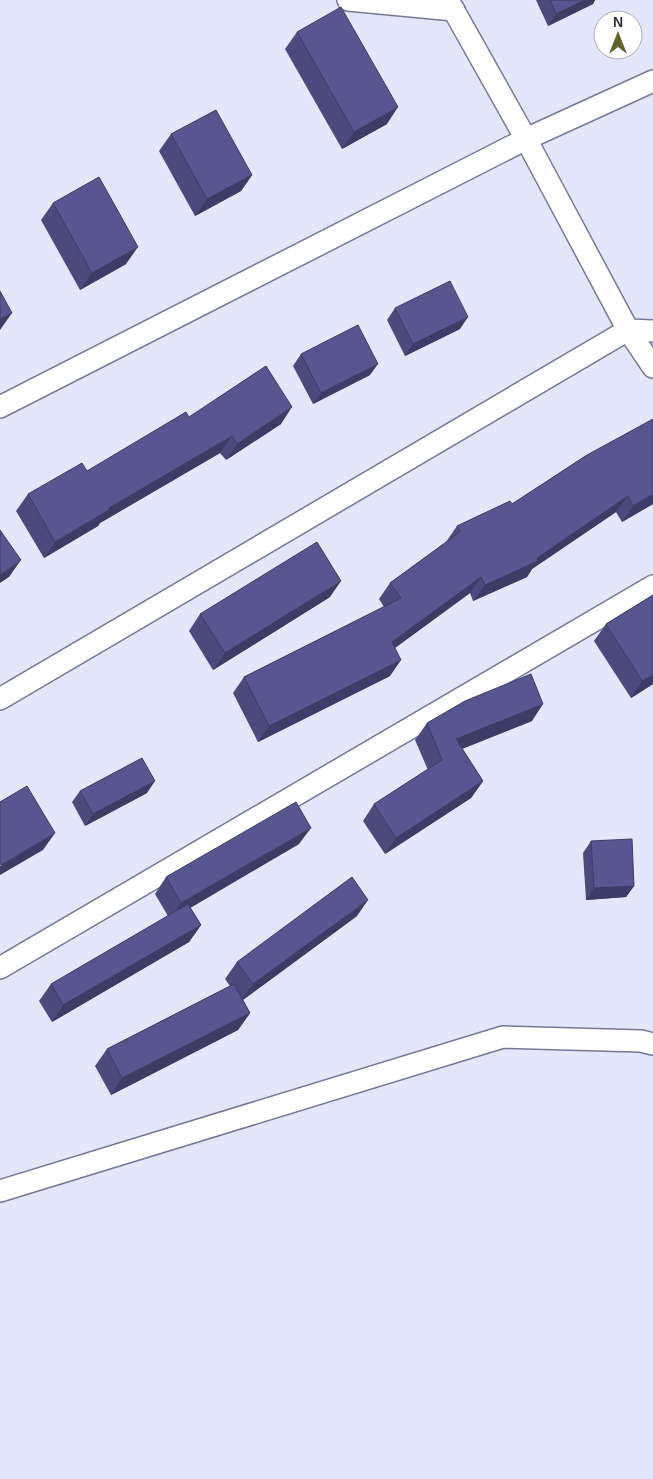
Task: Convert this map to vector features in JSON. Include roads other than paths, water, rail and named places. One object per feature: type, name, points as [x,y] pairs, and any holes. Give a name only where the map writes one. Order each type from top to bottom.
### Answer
[{"type":"street","points":[[348,0],[451,5],[526,139],[628,330],[653,367]]},
{"type":"street","points":[[0,407],[526,139],[653,81]]},
{"type":"street","points":[[0,700],[628,330],[653,331]]},
{"type":"street","points":[[0,968],[653,586]]},
{"type":"street","points":[[0,1191],[503,1037],[641,1041],[653,1044]]}]
